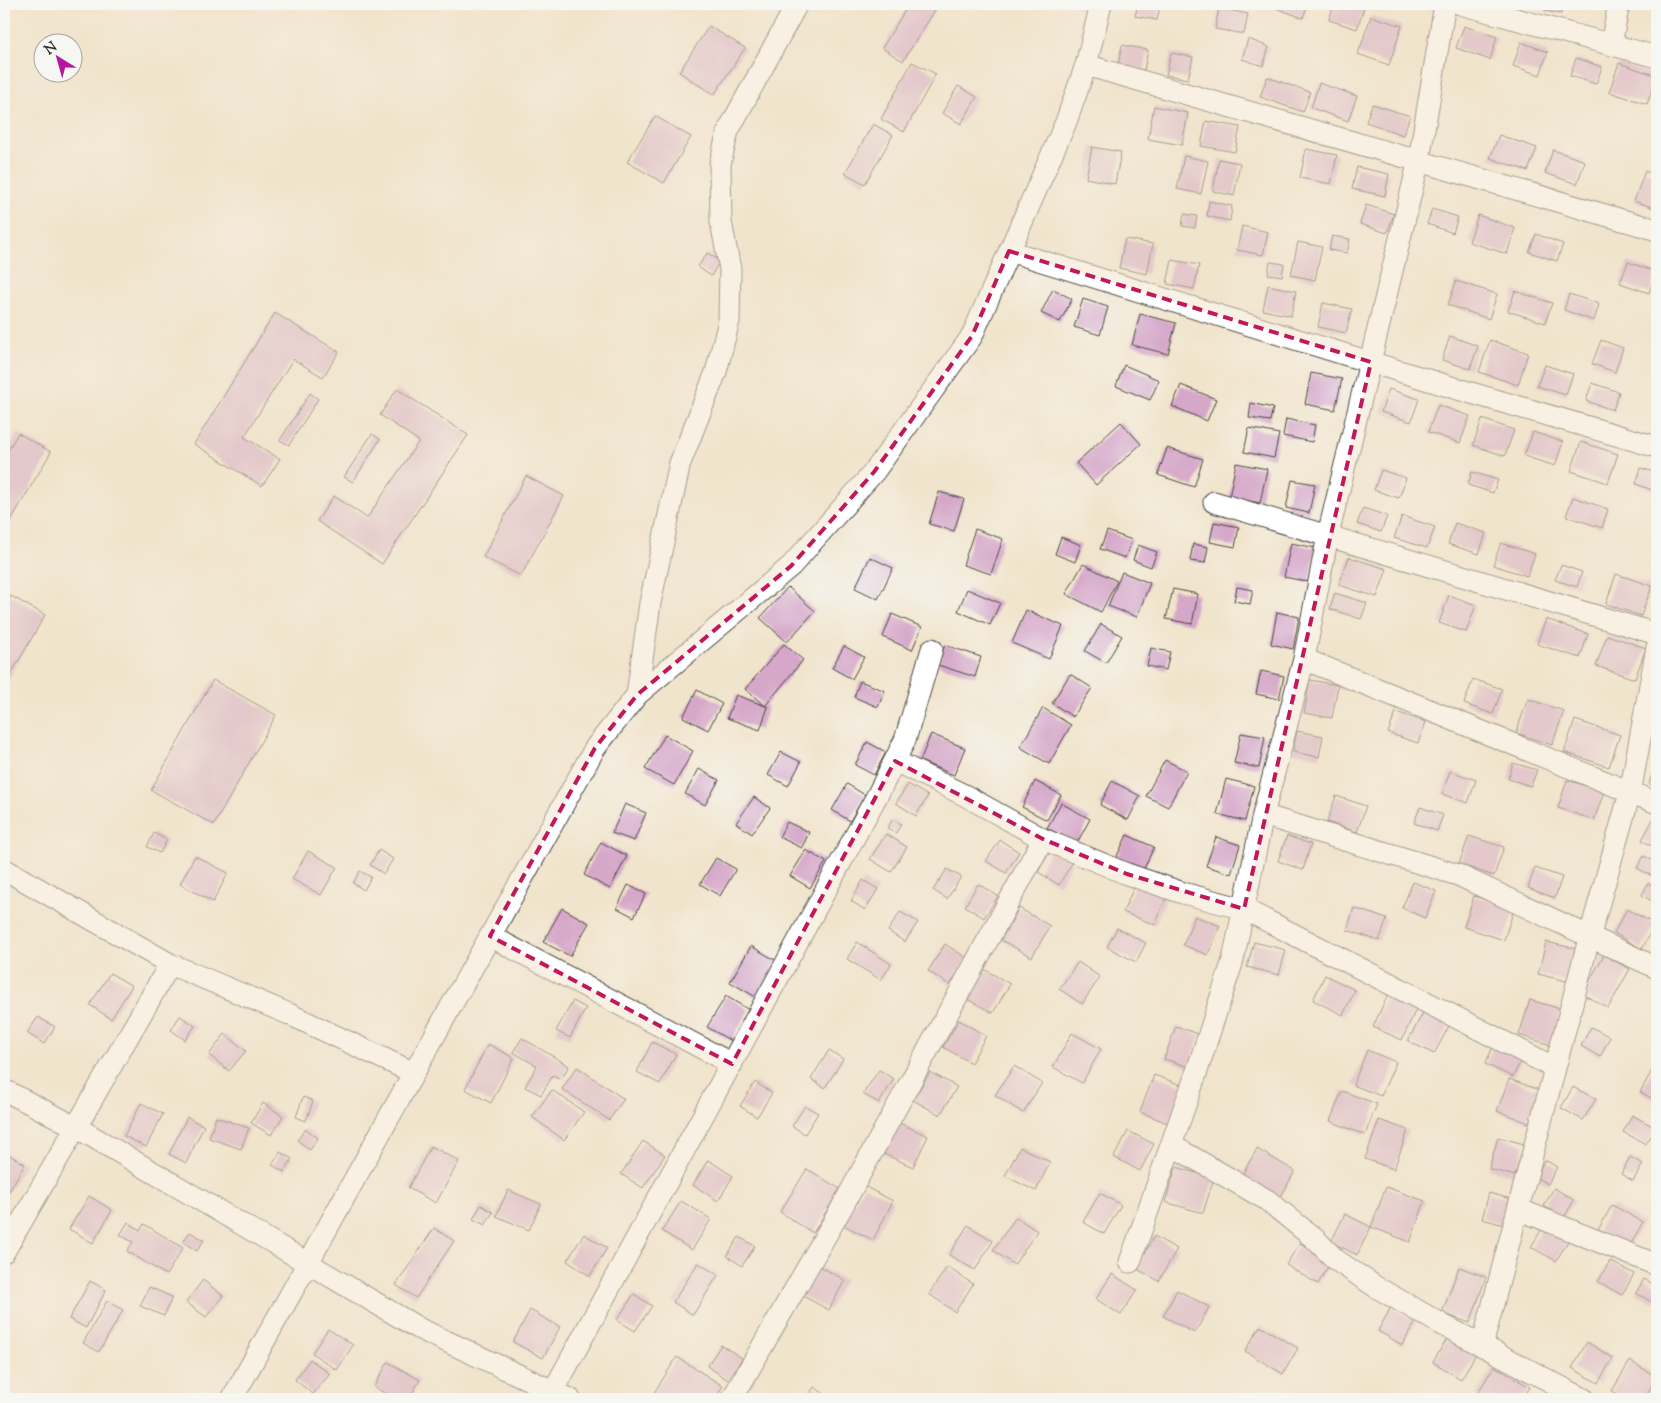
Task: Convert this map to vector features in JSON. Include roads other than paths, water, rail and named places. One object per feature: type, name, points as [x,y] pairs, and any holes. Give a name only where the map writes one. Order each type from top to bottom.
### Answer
[{"type":"street","points":[[637,695],[650,604],[680,463],[716,372],[729,321],[730,270],[721,222],[720,164],[728,131],[797,4]]},
{"type":"street","points":[[232,1399],[595,748],[637,695],[791,566],[874,472],[972,336],[1066,122],[1086,65],[1101,4]]},
{"type":"street","points":[[1130,1262],[1233,960],[1263,814],[1304,659],[1328,535],[1419,160],[1445,4]]},
{"type":"street","points":[[1460,4],[1657,57]]},
{"type":"street","points":[[1611,44],[1619,4]]},
{"type":"street","points":[[1086,65],[1657,230]]},
{"type":"street","points":[[1009,251],[1657,447]]},
{"type":"street","points":[[1214,502],[1657,634]]},
{"type":"street","points":[[1482,1346],[1590,934],[1630,793],[1657,647]]},
{"type":"street","points":[[4,1090],[76,1127],[309,1262],[420,1329],[558,1397],[732,1064],[895,761],[905,740],[932,649]]},
{"type":"street","points":[[1304,659],[1657,803]]},
{"type":"street","points":[[895,761],[966,796],[1043,839],[1126,874],[1182,893],[1244,909],[1555,1068]]},
{"type":"street","points":[[1263,814],[1458,874],[1590,934],[1657,968]]},
{"type":"street","points":[[732,1399],[842,1210],[1043,839]]},
{"type":"street","points":[[4,869],[170,964],[289,1014],[414,1073]]},
{"type":"street","points":[[490,936],[732,1064]]},
{"type":"street","points":[[4,1252],[170,964]]},
{"type":"street","points":[[1171,1145],[1267,1200],[1316,1240],[1336,1260],[1376,1287],[1482,1346],[1584,1399]]},
{"type":"street","points":[[1518,1209],[1657,1265]]}]
